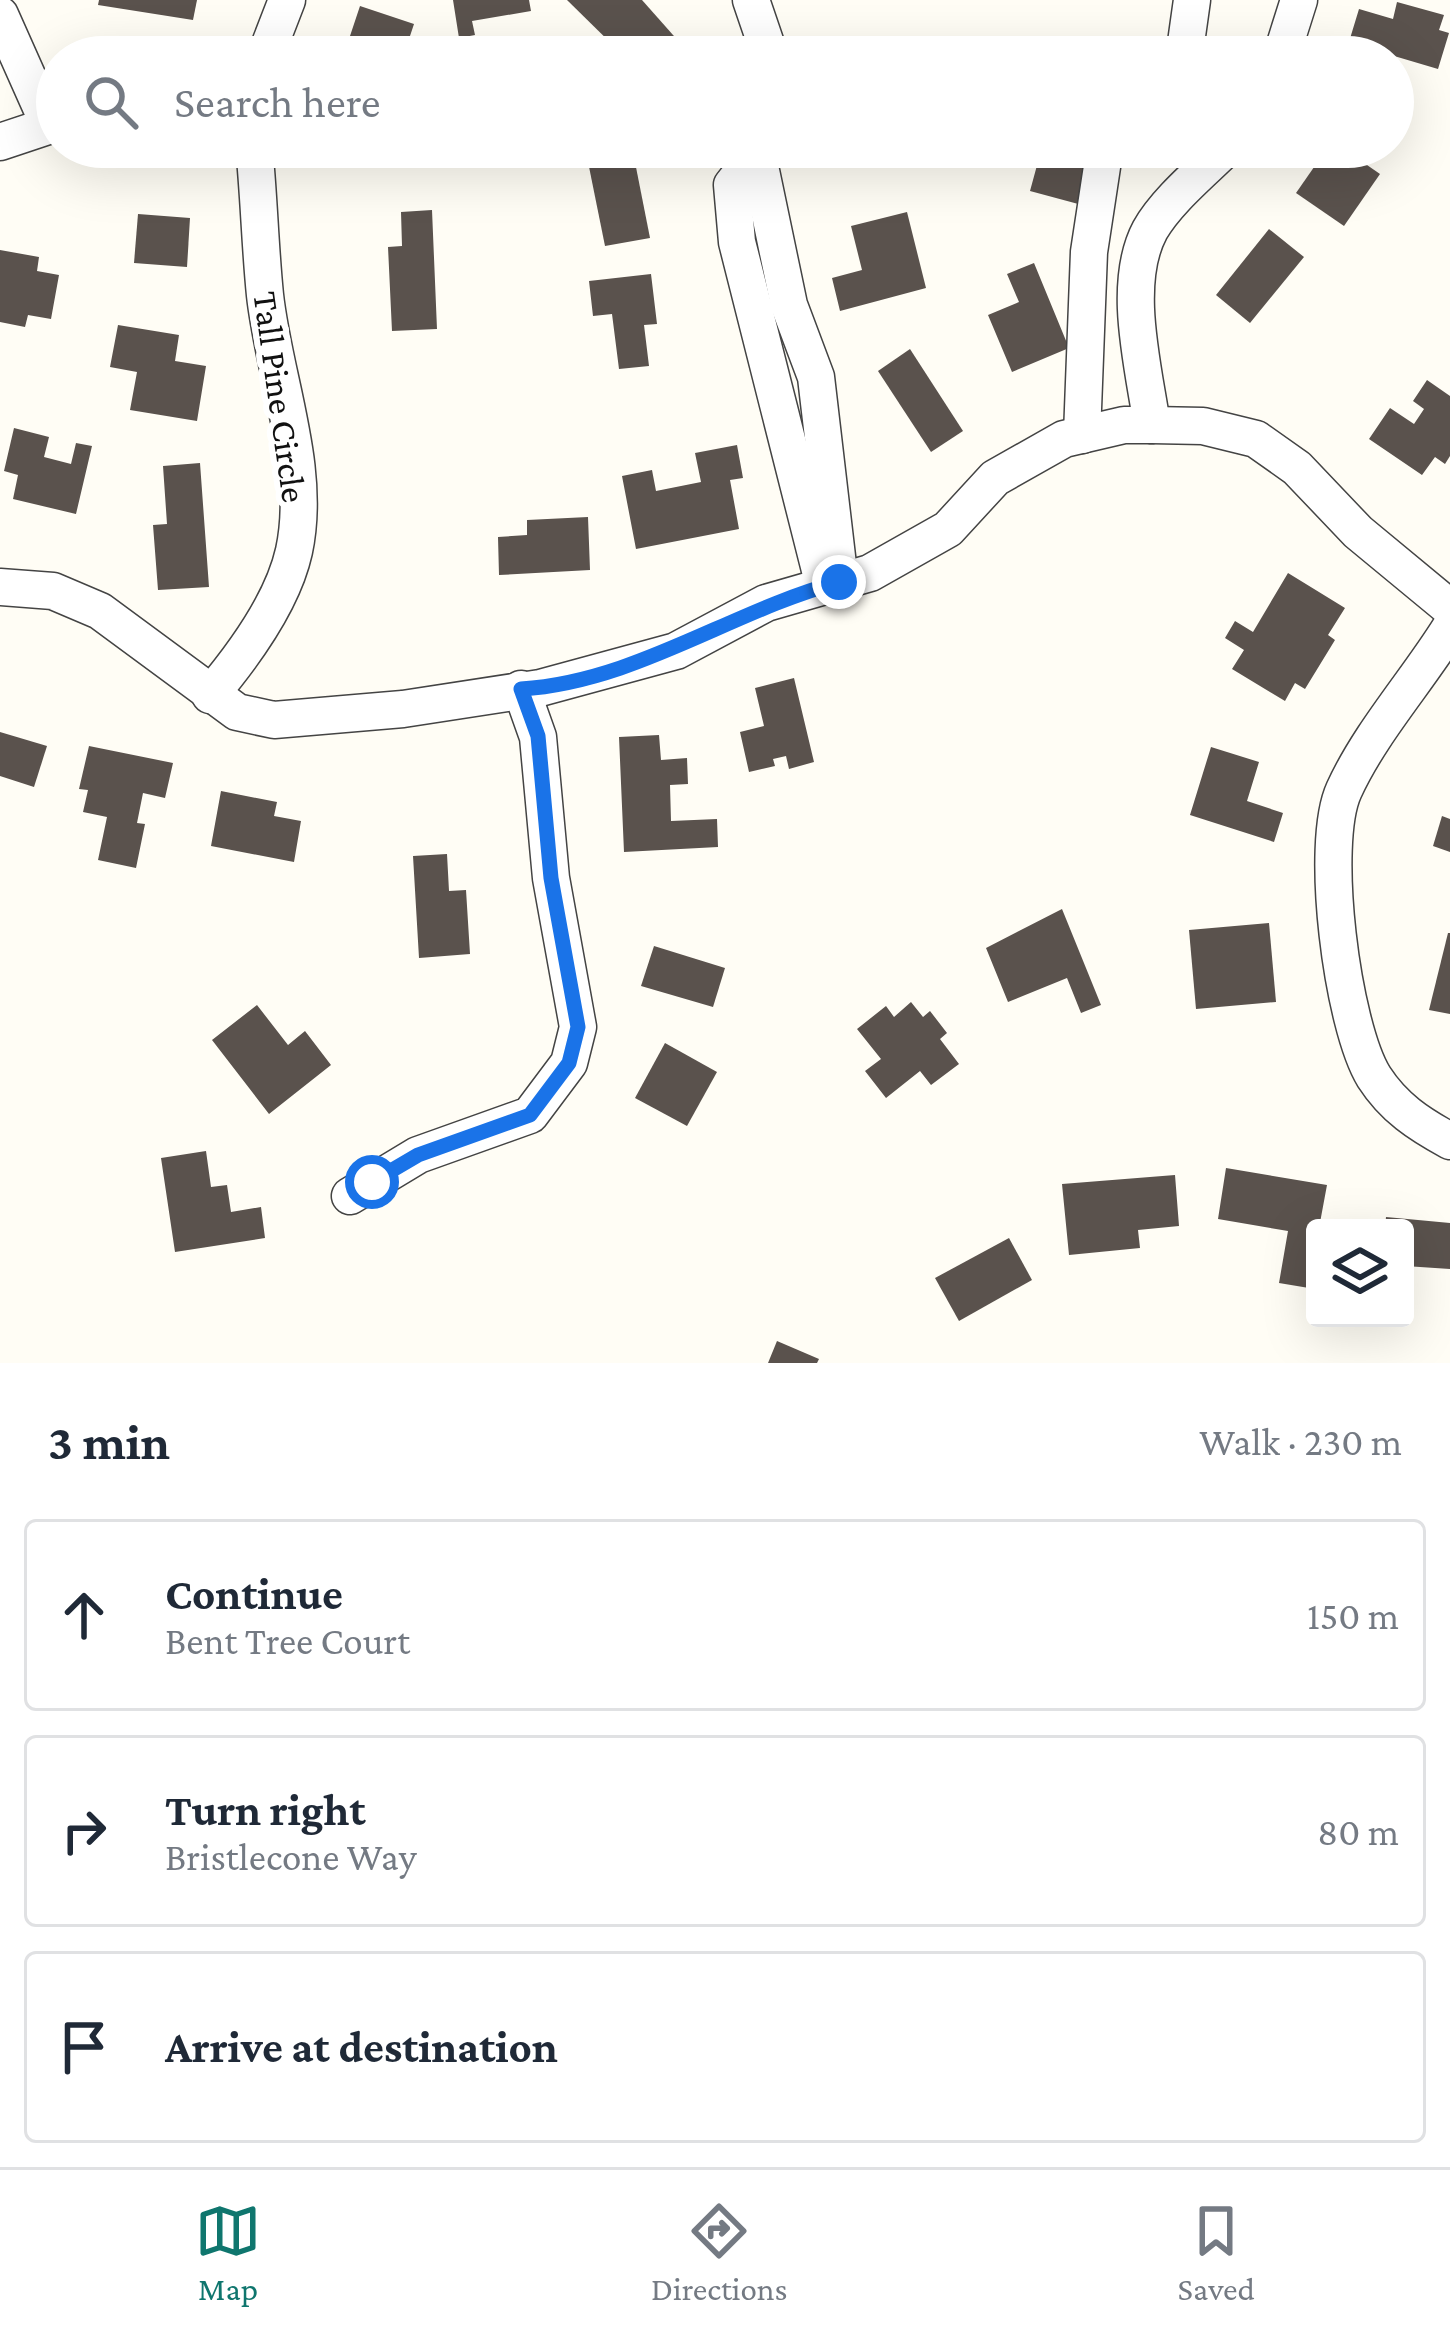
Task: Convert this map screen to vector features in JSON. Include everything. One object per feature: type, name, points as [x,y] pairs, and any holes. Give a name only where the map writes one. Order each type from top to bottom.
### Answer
[{"type":"street","points":[[273,36],[286,0]]},
{"type":"street","points":[[751,0],[763,36]]},
{"type":"street","points":[[1187,36],[1192,0]]},
{"type":"street","points":[[1288,36],[1299,0]]},
{"type":"street","points":[[0,15],[36,89]]},
{"type":"street","points":[[0,142],[36,130]]},
{"type":"street","name":"Tall Pine Circle","points":[[210,695],[278,591],[293,554],[297,523],[297,487],[265,294],[256,168]]},
{"type":"street","points":[[744,168],[732,185],[737,242],[831,584]]},
{"type":"street","points":[[1082,435],[1089,252],[1102,168]]},
{"type":"street","points":[[1183,168],[1184,192]]},
{"type":"street","points":[[1152,425],[1141,349],[1138,272],[1150,230],[1207,168]]},
{"type":"street","points":[[0,587],[53,591],[100,611],[237,712],[274,720],[364,715],[521,689],[676,651],[766,603],[870,573],[948,529],[994,478],[1064,439],[1152,425],[1203,427],[1256,439],[1297,468],[1358,532],[1450,608]]},
{"type":"street","points":[[1450,628],[1344,790],[1330,838],[1341,952],[1357,1031],[1372,1075],[1406,1117],[1450,1141]]},
{"type":"street","points":[[350,1196],[418,1155],[530,1115],[569,1063],[578,1027],[551,878],[538,736],[521,689]]},
{"type":"building","points":[[99,0],[197,0],[193,20],[98,5]]},
{"type":"building","points":[[453,0],[529,0],[531,11],[472,21],[475,35],[459,36]]},
{"type":"building","points":[[567,0],[642,0],[674,36],[604,36]]},
{"type":"building","points":[[1397,2],[1444,15],[1439,30],[1449,33],[1438,69],[1414,62],[1414,36],[1351,36],[1359,9],[1393,19]]},
{"type":"building","points":[[360,6],[414,24],[410,36],[350,36]]},
{"type":"building","points":[[589,168],[636,168],[650,238],[605,246]]},
{"type":"building","points":[[1036,168],[1120,168],[1108,212],[1030,191]]},
{"type":"building","points":[[1313,168],[1371,168],[1380,174],[1344,226],[1296,193]]},
{"type":"building","points":[[432,210],[437,329],[392,331],[388,247],[402,246],[401,212]]},
{"type":"building","points":[[907,212],[926,288],[840,311],[832,278],[862,270],[851,226]]},
{"type":"building","points":[[138,214],[190,218],[187,267],[134,263]]},
{"type":"building","points":[[1269,229],[1304,257],[1250,323],[1216,295]]},
{"type":"building","points":[[0,250],[39,257],[37,271],[59,275],[51,319],[28,315],[25,327],[0,322]]},
{"type":"building","points":[[1034,263],[1069,348],[1012,372],[988,315],[1019,302],[1007,274]]},
{"type":"building","points":[[651,274],[657,324],[644,325],[649,366],[619,369],[612,314],[593,316],[589,281]]},
{"type":"building","points":[[118,325],[179,335],[175,361],[206,366],[197,421],[130,410],[137,372],[110,367]]},
{"type":"building","points":[[910,349],[963,431],[931,452],[878,371]]},
{"type":"building","points":[[1427,380],[1450,396],[1450,456],[1445,464],[1435,457],[1422,475],[1369,439],[1390,408],[1414,424],[1424,409],[1413,401]]},
{"type":"building","points":[[14,428],[49,437],[44,457],[71,464],[76,443],[92,446],[76,514],[13,499],[18,475],[4,471]]},
{"type":"building","points":[[737,445],[743,478],[730,480],[739,529],[636,549],[622,476],[652,470],[656,491],[701,482],[695,453]]},
{"type":"building","points":[[200,463],[209,587],[158,590],[153,525],[167,524],[163,466]]},
{"type":"building","points":[[588,517],[590,570],[499,575],[498,537],[527,535],[527,520]]},
{"type":"building","points":[[1288,573],[1345,608],[1328,635],[1335,640],[1305,689],[1295,683],[1285,701],[1232,669],[1244,650],[1225,638],[1235,621],[1253,632]]},
{"type":"building","points":[[794,678],[814,762],[789,769],[786,756],[773,759],[775,766],[749,772],[740,732],[764,726],[755,688]]},
{"type":"building","points":[[0,732],[47,746],[34,787],[0,776]]},
{"type":"building","points":[[659,735],[661,760],[687,758],[688,784],[670,785],[671,821],[717,819],[718,847],[624,852],[619,737]]},
{"type":"building","points":[[89,746],[173,763],[165,798],[143,793],[137,823],[145,824],[136,868],[98,860],[107,817],[83,812],[88,790],[79,789]]},
{"type":"building","points":[[1211,747],[1259,762],[1247,801],[1283,813],[1274,842],[1190,815]]},
{"type":"building","points":[[221,791],[277,802],[274,816],[301,821],[294,862],[211,846]]},
{"type":"building","points":[[1442,816],[1450,819],[1450,852],[1433,846]]},
{"type":"building","points":[[447,854],[449,891],[466,890],[470,954],[419,958],[413,856]]},
{"type":"building","points":[[1062,909],[1101,1005],[1081,1013],[1067,978],[1008,1002],[986,948]]},
{"type":"building","points":[[1269,923],[1276,1002],[1196,1009],[1189,930]]},
{"type":"building","points":[[1450,933],[1450,1014],[1429,1010]]},
{"type":"building","points":[[654,946],[725,968],[713,1007],[641,986]]},
{"type":"building","points":[[911,1002],[923,1017],[930,1011],[947,1033],[940,1039],[959,1064],[931,1085],[920,1071],[886,1098],[865,1071],[881,1059],[857,1029],[886,1006],[894,1017]]},
{"type":"building","points":[[257,1005],[288,1045],[305,1031],[331,1065],[269,1114],[212,1040]]},
{"type":"building","points":[[665,1043],[717,1072],[687,1126],[635,1098]]},
{"type":"building","points":[[206,1151],[211,1187],[227,1185],[231,1212],[261,1207],[265,1238],[175,1252],[161,1158]]},
{"type":"building","points":[[1226,1168],[1327,1185],[1321,1219],[1306,1219],[1306,1288],[1279,1283],[1288,1231],[1218,1219]]},
{"type":"building","points":[[1175,1175],[1179,1226],[1138,1230],[1140,1248],[1069,1255],[1062,1184]]},
{"type":"building","points":[[1414,1220],[1450,1223],[1450,1269],[1414,1267]]},
{"type":"building","points":[[1009,1238],[1032,1280],[959,1321],[935,1278]]},
{"type":"building","points":[[777,1341],[819,1359],[817,1363],[768,1363]]},
{"type":"route","points":[[372,1182],[418,1155],[530,1115],[569,1063],[578,1027],[551,878],[538,736],[521,689],[676,651],[766,603],[839,582]]}]
